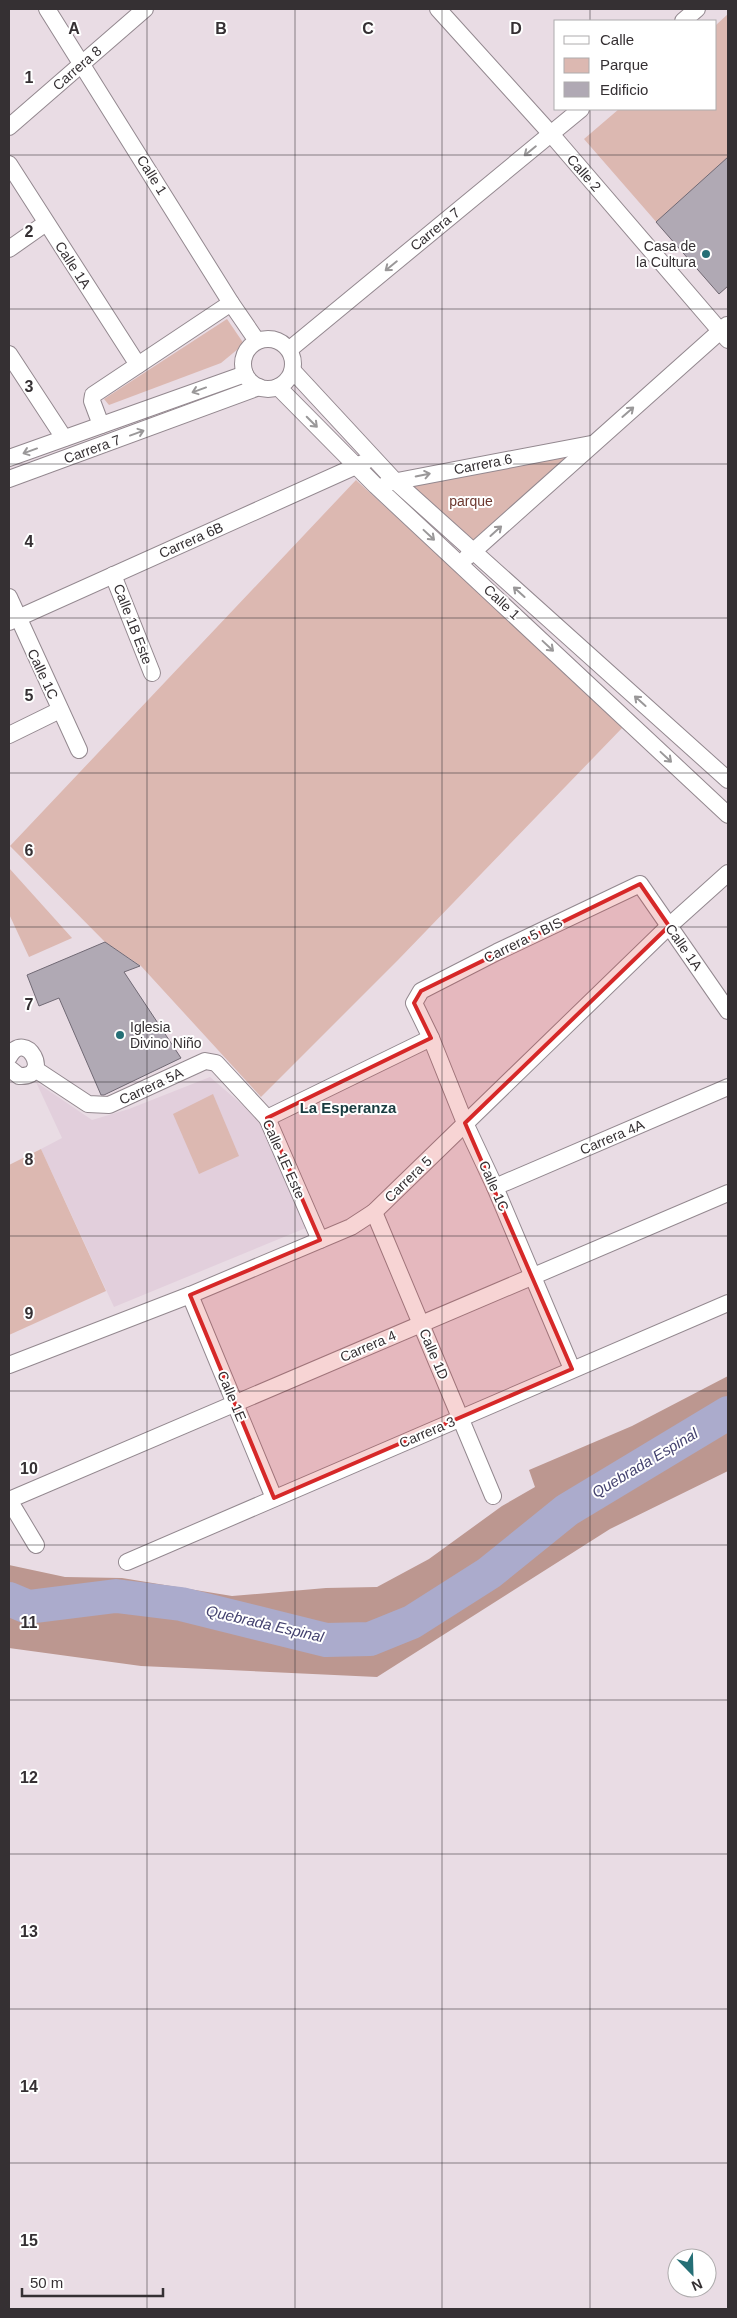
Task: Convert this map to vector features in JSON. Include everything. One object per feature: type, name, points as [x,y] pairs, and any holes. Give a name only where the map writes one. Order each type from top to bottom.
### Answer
[{"type":"street","name":"Calle 1","points":[[47,9],[231,303],[257,341]]},
{"type":"street","name":"Carrera 8","points":[[9,127],[144,9]]},
{"type":"street","name":"Calle 2","points":[[438,9],[726,332]]},
{"type":"street","points":[[684,20],[698,9]]},
{"type":"street","name":"Carrera 7","points":[[290,349],[580,110]]},
{"type":"street","name":"Calle 1A","points":[[9,164],[138,365]]},
{"type":"street","points":[[9,249],[46,223]]},
{"type":"street","points":[[101,425],[92,398],[231,303]]},
{"type":"street","points":[[459,563],[591,444],[726,332]]},
{"type":"street","points":[[269,338],[281,341],[290,349],[294,360],[293,371],[287,381],[278,387],[269,389],[260,387],[251,382],[245,374],[243,364],[245,355],[257,341],[269,338]]},
{"type":"street","points":[[9,354],[64,438]]},
{"type":"street","name":"Calle 1","points":[[293,371],[395,481],[728,780]]},
{"type":"street","name":"Carrera 7","points":[[9,458],[245,374]]},
{"type":"street","name":"Carrera 7","points":[[9,479],[260,387]]},
{"type":"street","name":"Calle 1","points":[[278,387],[376,486],[728,815]]},
{"type":"street","name":"Carrera 6","points":[[376,486],[591,444]]},
{"type":"street","name":"Carrera 6B","points":[[13,620],[373,459]]},
{"type":"street","name":"Calle 1B Este","points":[[114,575],[152,673]]},
{"type":"street","name":"Calle 1C","points":[[9,597],[13,620],[79,750]]},
{"type":"street","points":[[9,735],[60,710]]},
{"type":"street","name":"Carrera 5","points":[[9,1364],[190,1295],[351,1227],[374,1212],[669,926],[728,873]]},
{"type":"street","name":"Calle 1A","points":[[640,884],[728,1011]]},
{"type":"street","name":"Carrera 5 BIS","points":[[414,1003],[421,991],[497,952],[640,884]]},
{"type":"street","name":"Calle 1C","points":[[414,1003],[495,1186],[572,1369]]},
{"type":"street","points":[[267,1118],[431,1038]]},
{"type":"street","points":[[22,1048],[31,1052],[36,1059],[35,1069],[24,1077],[10,1060],[22,1048]]},
{"type":"street","name":"Carrera 5A","points":[[35,1069],[88,1104],[110,1105],[205,1061],[216,1063]]},
{"type":"street","name":"Calle 1E Este","points":[[216,1063],[267,1118],[320,1240]]},
{"type":"street","name":"Carrera 4A","points":[[495,1186],[728,1087]]},
{"type":"street","name":"Carrera 4","points":[[9,1500],[728,1192]]},
{"type":"street","name":"Calle 1D","points":[[374,1212],[493,1496]]},
{"type":"street","name":"Calle 1E","points":[[190,1295],[274,1498]]},
{"type":"street","name":"Carrera 3","points":[[127,1562],[728,1302]]},
{"type":"street","points":[[9,1500],[36,1545]]},
{"type":"highlighted area","points":[[640,884],[669,926],[465,1123],[572,1369],[274,1498],[190,1295],[320,1240],[267,1118],[431,1038],[414,1003],[421,991]]},
{"type":"shaded area","points":[[210,1077],[269,1128],[313,1225],[114,1307],[41,1149],[62,1138],[36,1082],[92,1120],[129,1109]]},
{"type":"shaded area","points":[[728,1376],[728,1471],[610,1529],[377,1677],[141,1666],[9,1648],[9,1565],[65,1577],[122,1578],[232,1596],[326,1588],[377,1587],[429,1559],[502,1506],[535,1487],[529,1470],[632,1426]]},
{"type":"green space","points":[[728,14],[728,286],[719,294],[584,139],[618,110],[717,110],[717,24]]},
{"type":"green space","points":[[227,319],[244,344],[221,363],[109,405],[104,399]]},
{"type":"green space","name":"parque","points":[[570,454],[574,460],[470,545],[402,479]]},
{"type":"green space","points":[[356,480],[624,726],[398,960],[261,1097],[141,966],[105,942],[10,846]]},
{"type":"green space","points":[[9,868],[72,938],[29,957],[9,914]]},
{"type":"green space","points":[[213,1094],[239,1156],[199,1174],[173,1114]]},
{"type":"green space","points":[[41,1149],[106,1291],[9,1335],[9,1165]]},
{"type":"building","name":"Casa de la Cultura","points":[[728,157],[728,286],[719,294],[656,222]]},
{"type":"building","name":"Iglesia Divino Niño","points":[[105,942],[140,966],[124,972],[181,1058],[101,1095],[59,998],[39,1006],[27,975]]},
{"type":"waterway","name":"Quebrada Espinal","points":[[9,1599],[28,1607],[116,1596],[181,1604],[326,1640],[370,1639],[412,1622],[489,1573],[567,1510],[728,1413]]},
{"type":"place","name":"Casa de la Cultura","points":[[706,254]]},
{"type":"place","name":"Iglesia Divino Niño","points":[[120,1035]]},
{"type":"district","name":"La Esperanza","points":[[348,1108]]}]
